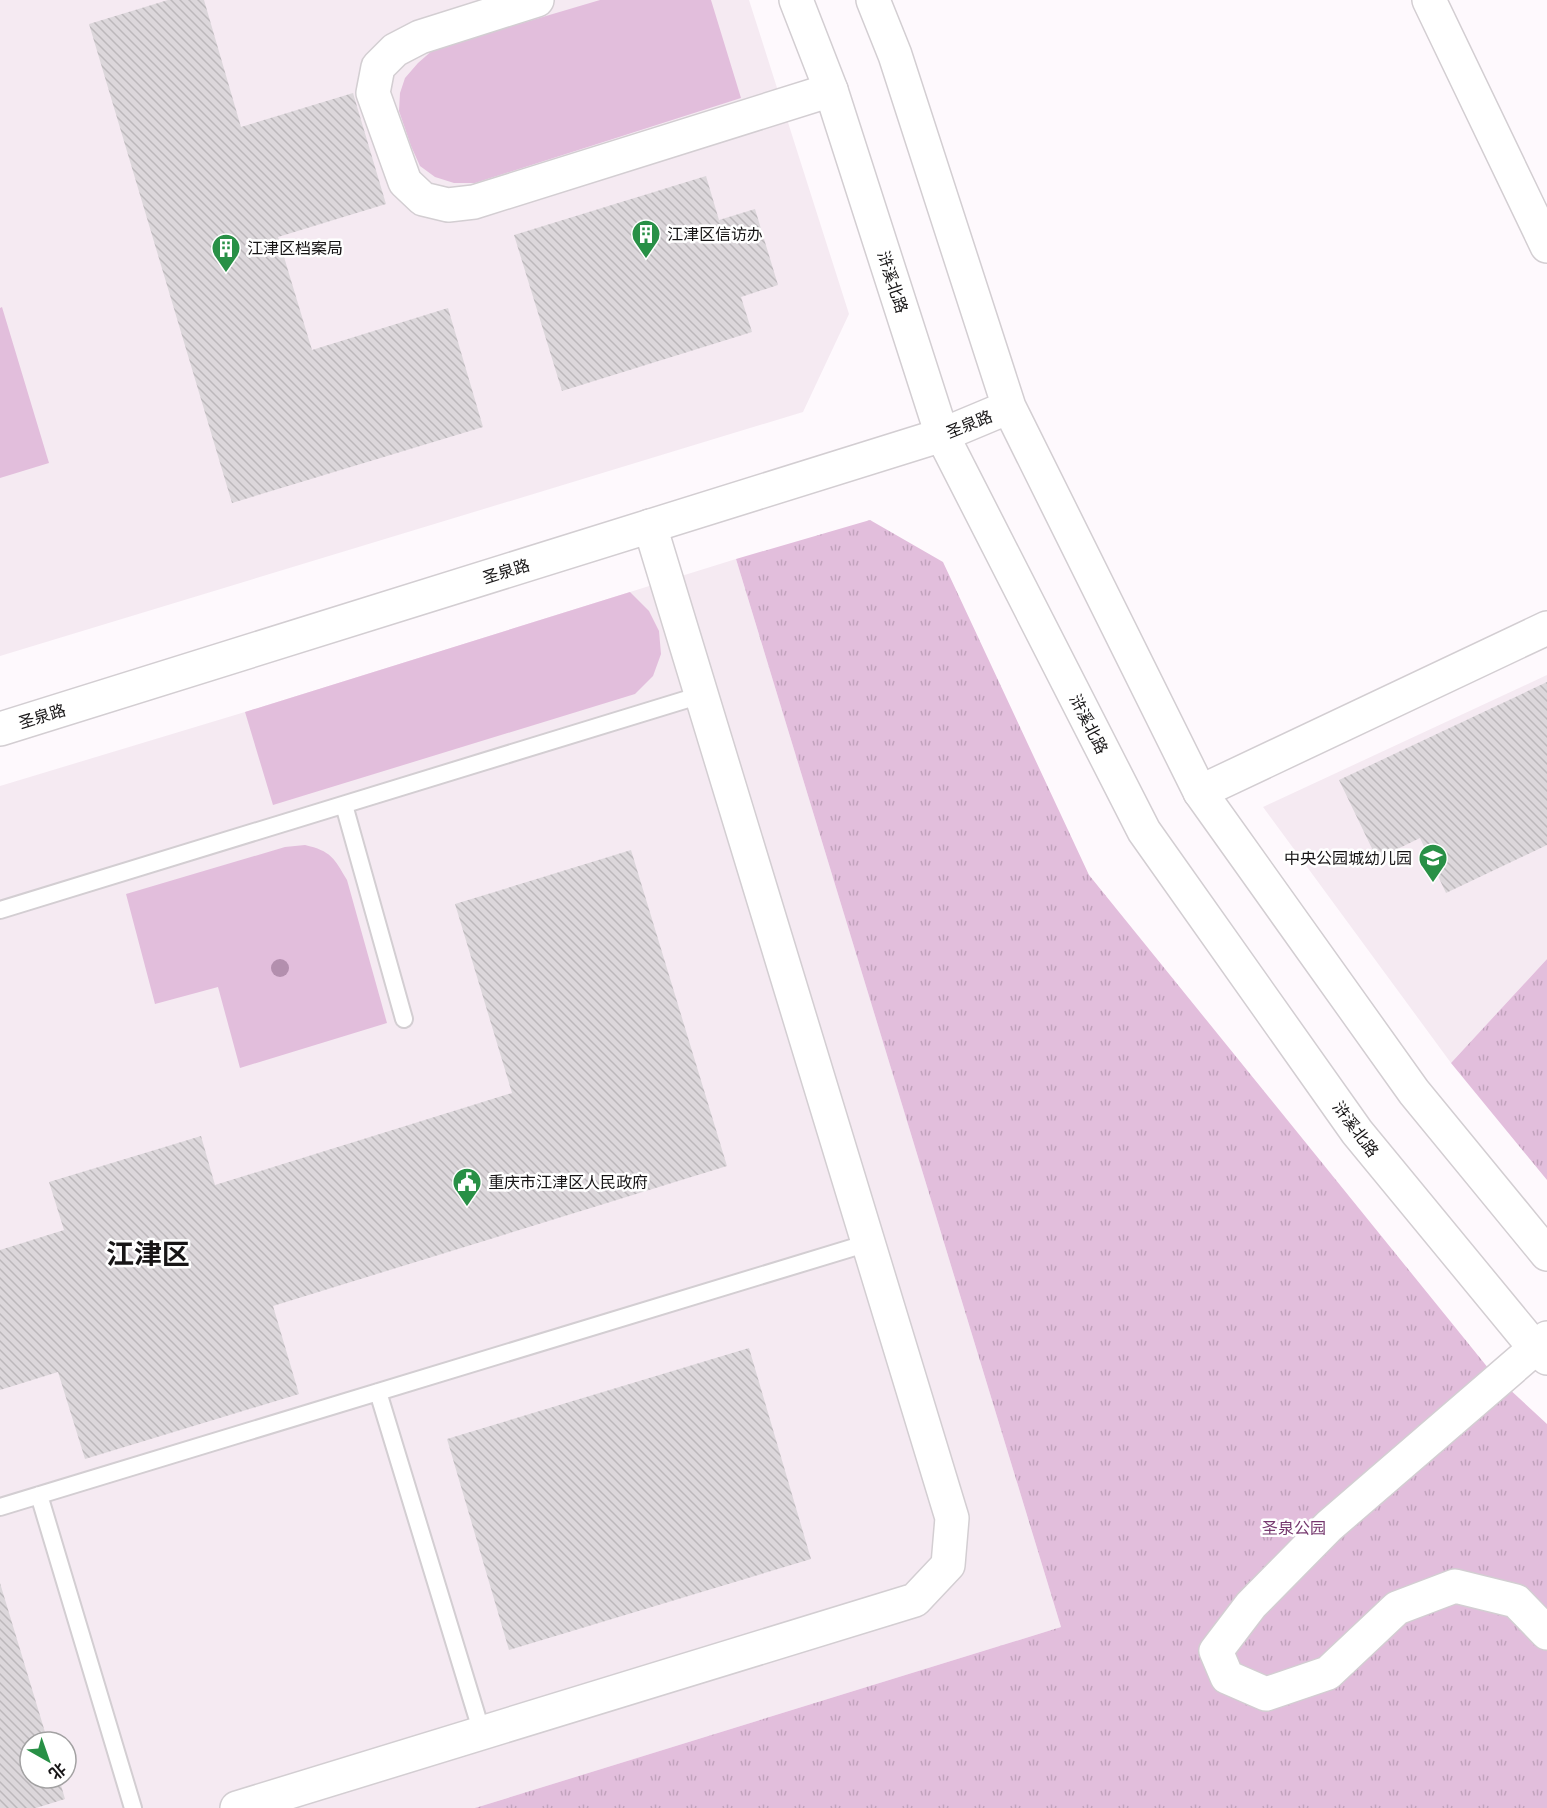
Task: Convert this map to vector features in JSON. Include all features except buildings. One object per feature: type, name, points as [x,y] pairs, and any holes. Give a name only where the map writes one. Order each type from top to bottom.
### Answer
[{"type":"street","points":[[537,0],[420,37],[395,50],[378,67],[373,93],[405,182],[423,199],[448,205],[474,202],[831,90]]},
{"type":"street","name":"浒溪北路","points":[[796,0],[831,90],[942,435],[1144,831],[1357,1132],[1543,1348]]},
{"type":"street","points":[[873,0],[895,55],[1009,407],[1200,792],[1414,1092],[1547,1254]]},
{"type":"street","points":[[1429,0],[1547,246]]},
{"type":"street","name":"圣泉路","points":[[0,729],[942,435],[1009,407]]},
{"type":"street","points":[[237,1808],[915,1600],[948,1565],[952,1518],[650,526]]},
{"type":"street","points":[[1200,792],[1547,628]]},
{"type":"street","points":[[1543,1348],[1329,1527],[1251,1605],[1216,1651],[1227,1677],[1266,1694],[1328,1674],[1397,1608],[1455,1586],[1516,1601],[1547,1633]]},
{"type":"lane","points":[[0,910],[701,696]]},
{"type":"lane","points":[[344,804],[404,1018]]},
{"type":"lane","points":[[0,1507],[868,1243]]},
{"type":"lane","points":[[378,1392],[482,1733]]},
{"type":"lane","points":[[39,1495],[133,1808]]},
{"type":"shaded area","points":[[0,0],[749,0],[849,314],[803,412],[0,656]]},
{"type":"shaded area","name":"重庆市江津区人民政府","points":[[736,559],[1061,1627],[475,1808],[0,1808],[0,786]]},
{"type":"shaded area","name":"中央公园城幼儿园","points":[[1547,675],[1547,959],[1451,1063],[1263,807]]},
{"type":"green space","points":[[600,0],[711,0],[741,98],[475,183],[454,183],[435,177],[420,166],[399,111],[400,93],[405,78],[418,63],[434,49]]},
{"type":"green space","points":[[2,307],[49,463],[0,478],[0,308]]},
{"type":"green space","name":"圣泉公园","points":[[870,520],[943,562],[1089,875],[1493,1374],[1547,1424],[1547,1808],[475,1808],[1061,1627],[736,559]]},
{"type":"green space","points":[[630,592],[649,611],[659,631],[661,654],[653,676],[635,694],[273,805],[245,712]]},
{"type":"green space","points":[[305,845],[331,856],[347,880],[387,1023],[240,1068],[218,987],[155,1004],[126,894],[285,847]]},
{"type":"green space","points":[[1547,959],[1547,1180],[1451,1063]]},
{"type":"place","name":"江津区信访办","points":[[646,260]]},
{"type":"place","name":"江津区档案局","points":[[226,274]]},
{"type":"place","name":"中央公园城幼儿园","points":[[1433,884]]},
{"type":"place","name":"重庆市江津区人民政府","points":[[467,1208]]},
{"type":"district","name":"江津区","points":[[148,1254]]}]
